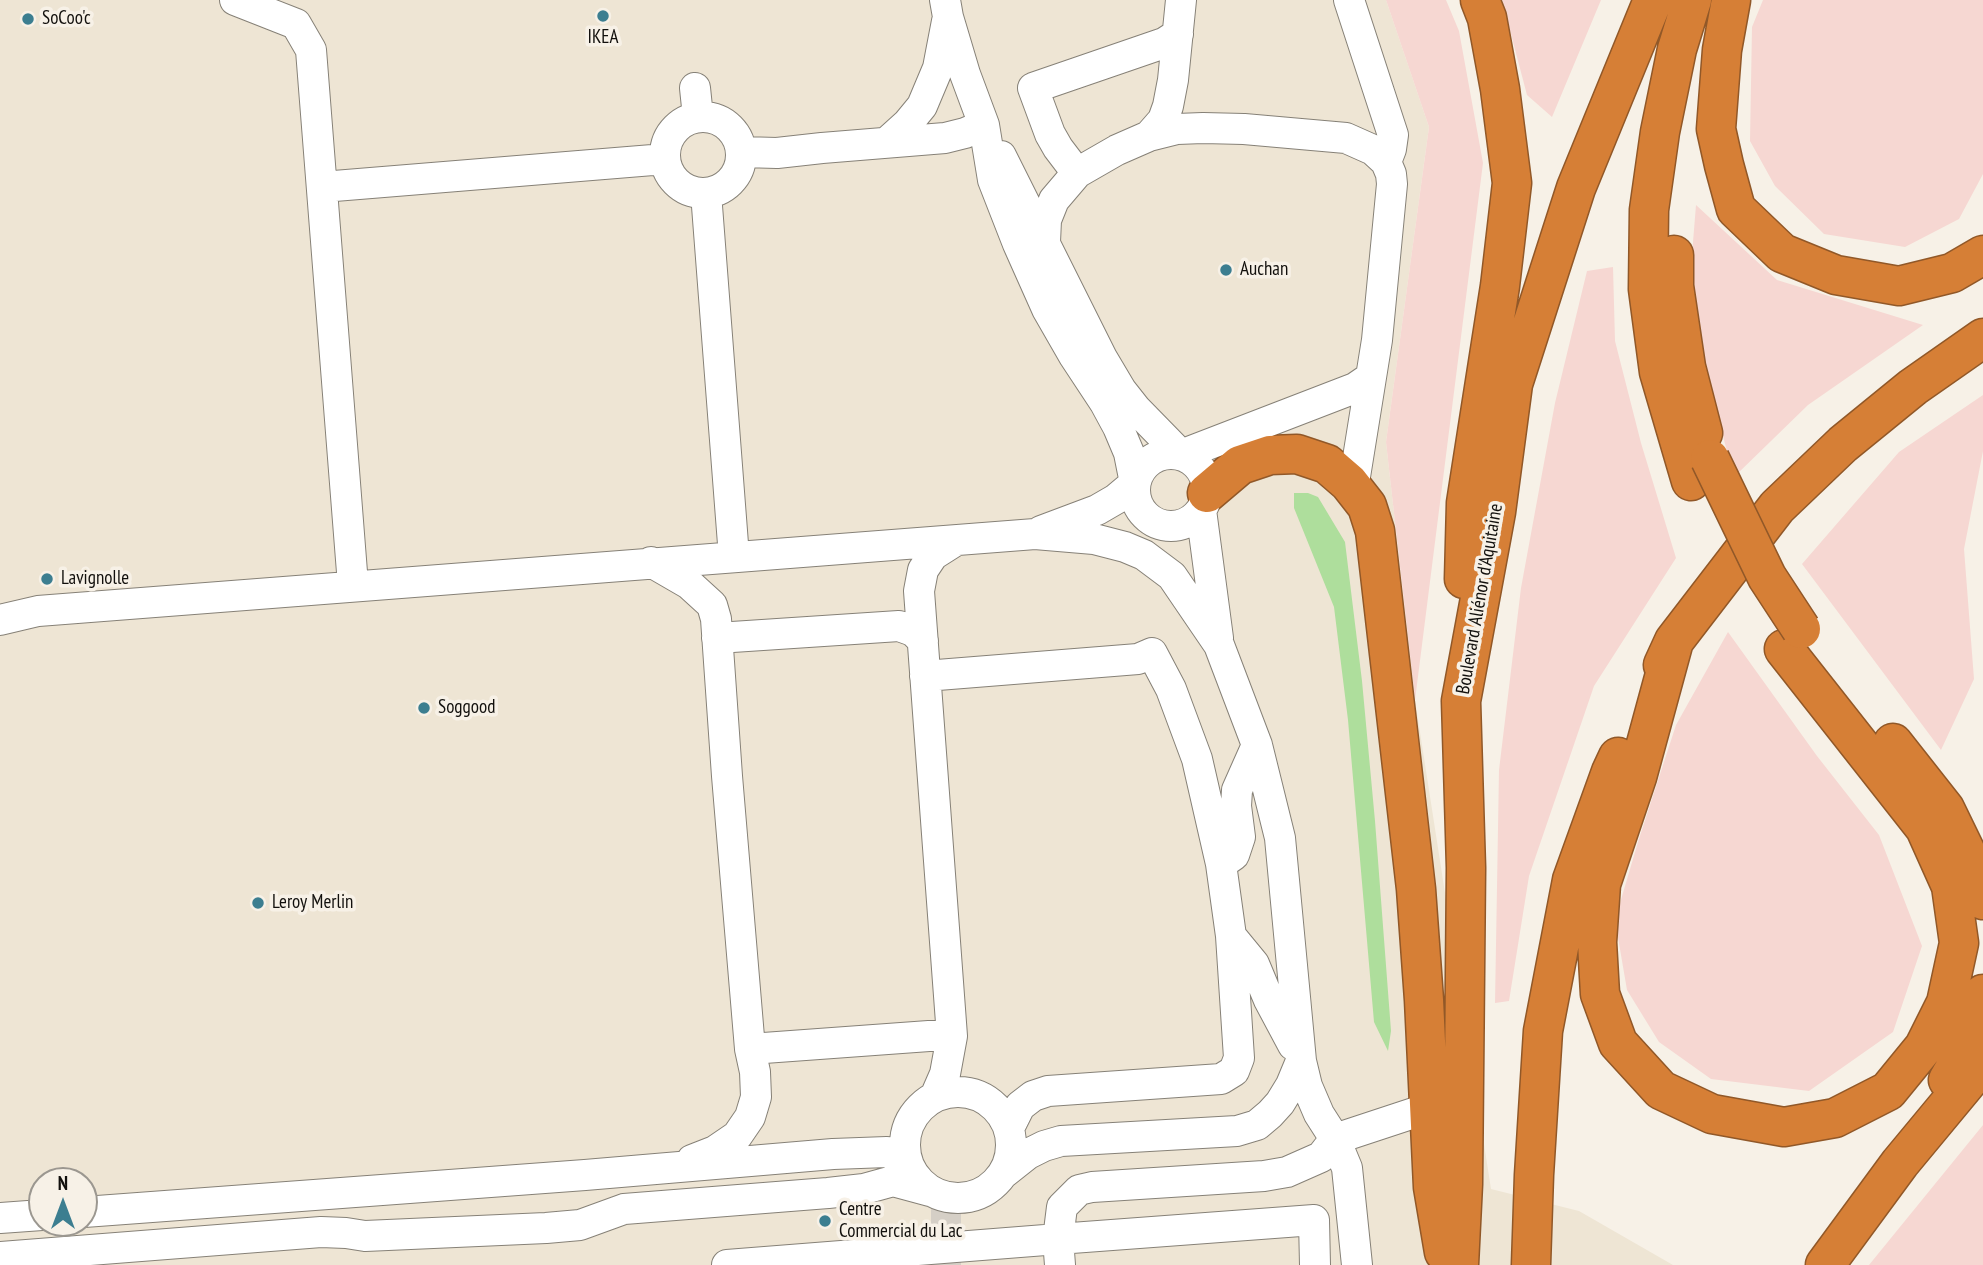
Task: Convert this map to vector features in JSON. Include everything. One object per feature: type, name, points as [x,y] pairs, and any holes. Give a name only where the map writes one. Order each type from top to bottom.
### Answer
[{"type":"highway","points":[[1461,701],[1466,503],[1500,286],[1512,183],[1500,89],[1487,18],[1480,0]]},
{"type":"highway","name":"Boulevard Aliénor d'Aquitaine","points":[[1459,1265],[1463,1184],[1466,868],[1461,701],[1496,512],[1513,384],[1576,188],[1653,0]]},
{"type":"highway","points":[[1674,641],[1637,777],[1601,884],[1597,942],[1600,994],[1618,1043],[1661,1090],[1712,1114],[1784,1127],[1835,1118],[1888,1091],[1924,1046],[1946,1003],[1959,943],[1951,886],[1925,828],[1792,639],[1767,577],[1701,470],[1659,372],[1648,289],[1649,210],[1660,132],[1677,49],[1692,0]]},
{"type":"highway","points":[[1701,470],[1674,286],[1675,208],[1682,133],[1698,52],[1715,0]]},
{"type":"highway","points":[[1731,0],[1722,50],[1716,129],[1736,209],[1782,253],[1836,275],[1899,286],[1952,273],[1983,255]]},
{"type":"highway","points":[[1531,1265],[1543,1031],[1572,880],[1611,772],[1674,641],[1777,507],[1843,444],[1913,387],[1983,338]]},
{"type":"highway","points":[[1204,501],[1240,465],[1269,455],[1297,454],[1327,464],[1349,483],[1367,506],[1375,531],[1416,889],[1433,1187],[1446,1265]]},
{"type":"highway","points":[[1792,639],[1945,809],[1980,881],[1983,900]]},
{"type":"highway","points":[[1900,1163],[1959,1061],[1981,1007],[1983,994]]},
{"type":"highway","points":[[1825,1265],[1900,1163],[1978,1069],[1983,1057]]},
{"type":"street","points":[[235,0],[296,24],[311,50],[353,586]]},
{"type":"street","points":[[1149,136],[1163,120],[1168,106],[1181,0]]},
{"type":"street","points":[[1349,0],[1393,135],[1386,162]]},
{"type":"street","points":[[946,9],[965,74],[984,125],[1102,358],[1136,409],[1181,455],[1201,470],[1205,481],[1204,501],[1219,645]]},
{"type":"street","points":[[887,142],[922,106],[937,68],[946,9]]},
{"type":"street","points":[[1077,173],[1050,134],[1033,88],[1164,43],[1178,34]]},
{"type":"street","points":[[696,102],[710,117],[722,121],[732,129],[742,152],[736,176],[718,191],[706,193],[683,188],[674,181],[665,159],[665,147],[670,136],[686,120],[696,102]]},
{"type":"street","points":[[742,152],[777,153],[945,138],[984,125]]},
{"type":"street","points":[[984,125],[993,180],[1018,244],[1047,309],[1118,427],[1129,453],[1139,507],[1146,517],[1169,526],[1192,519],[1204,501]]},
{"type":"street","points":[[1045,242],[1046,220],[1054,200],[1077,173],[1117,150],[1149,136],[1177,129],[1244,129],[1346,138],[1373,149],[1386,162],[1392,184],[1371,377],[1353,489]]},
{"type":"street","points":[[322,187],[665,159]]},
{"type":"street","points":[[706,193],[734,557]]},
{"type":"street","points":[[1035,534],[1097,510],[1116,499],[1135,483],[1139,472],[1157,456],[1181,455],[1355,388],[1371,377]]},
{"type":"street","points":[[0,620],[38,611],[1035,534],[1094,539],[1144,555],[1172,576],[1219,645],[1256,745],[1280,838],[1301,1061],[1307,1086],[1319,1114],[1335,1139],[1347,1168],[1357,1265]]},
{"type":"street","points":[[935,1097],[945,1074],[951,1036],[919,591],[923,570],[933,555],[955,541]]},
{"type":"street","points":[[651,562],[690,583],[712,605],[716,620],[756,1097],[750,1117],[737,1136],[715,1151],[672,1168]]},
{"type":"street","points":[[717,638],[899,626],[913,631],[923,641]]},
{"type":"street","points":[[925,676],[1138,659],[1152,653],[1171,689],[1197,759],[1221,864],[1231,936],[1239,1058],[1234,1071],[1221,1079],[1048,1091],[1033,1096],[1020,1106],[1009,1128]]},
{"type":"street","points":[[1221,864],[1234,855],[1240,837],[1237,790],[1256,745]]},
{"type":"street","points":[[1231,936],[1254,964],[1269,1000],[1301,1061]]},
{"type":"street","points":[[750,1049],[951,1036]]},
{"type":"street","points":[[0,1257],[321,1232],[365,1237],[569,1226],[580,1225],[624,1209],[828,1193],[864,1189],[893,1181],[946,1197],[963,1197],[978,1194],[993,1186],[1004,1173],[1028,1154],[1044,1146],[1061,1142],[1237,1131],[1256,1125],[1280,1103],[1301,1061]]},
{"type":"street","points":[[930,1191],[920,1183],[907,1161],[904,1146],[906,1131],[912,1116],[922,1105],[935,1097],[952,1092],[970,1093],[987,1100],[1000,1112],[1009,1128],[1012,1143],[1010,1159],[1004,1173]]},
{"type":"street","points":[[1059,1252],[1062,1208],[1079,1190],[1264,1176],[1287,1171],[1321,1157],[1335,1139],[1429,1108]]},
{"type":"street","points":[[98,1211],[833,1154],[887,1152],[907,1161]]},
{"type":"street","points":[[0,1218],[28,1216]]},
{"type":"street","points":[[726,1265],[1059,1252],[1314,1220],[1315,1265]]},
{"type":"shaded area","points":[[0,0],[1386,0],[1429,127],[1386,442],[1415,700],[1491,1189],[1579,1211],[1673,1265],[0,1265]]},
{"type":"shaded area","points":[[1386,0],[1446,0],[1459,31],[1483,163],[1415,700],[1386,442],[1429,127]]},
{"type":"shaded area","points":[[1502,0],[1601,0],[1552,117],[1527,95]]},
{"type":"shaded area","points":[[1763,0],[1983,0],[1983,174],[1959,219],[1905,247],[1824,234],[1775,186],[1750,141],[1752,27]]},
{"type":"shaded area","points":[[1696,205],[1777,280],[1923,325],[1808,405],[1734,477],[1704,366],[1690,279]]},
{"type":"shaded area","points":[[1613,267],[1615,341],[1641,443],[1676,558],[1594,686],[1529,876],[1509,1001],[1495,1003],[1499,770],[1521,588],[1555,403],[1587,271]]},
{"type":"shaded area","points":[[1983,395],[1983,451],[1964,549],[1974,679],[1941,750],[1802,564],[1899,452]]},
{"type":"shaded area","points":[[1294,493],[1308,493],[1318,497],[1345,542],[1375,821],[1391,1031],[1388,1051],[1374,1022],[1348,720],[1334,607],[1294,508]]},
{"type":"shaded area","points":[[1728,632],[1817,756],[1879,835],[1922,946],[1893,1032],[1809,1091],[1711,1079],[1659,1042],[1627,990],[1615,920],[1676,725]]},
{"type":"shaded area","points":[[1983,1125],[1983,1265],[1869,1265]]},
{"type":"tunnel","points":[[946,1197],[946,1265]]},
{"type":"place","name":"IKEA","points":[[603,16]]},
{"type":"place","name":"SoCoo'c","points":[[28,19]]},
{"type":"place","name":"Auchan","points":[[1226,270]]},
{"type":"place","name":"Lavignolle","points":[[47,579]]},
{"type":"place","name":"Soggood","points":[[424,708]]},
{"type":"place","name":"Leroy Merlin","points":[[258,903]]},
{"type":"place","name":"Centre Commercial du Lac","points":[[825,1221]]}]
